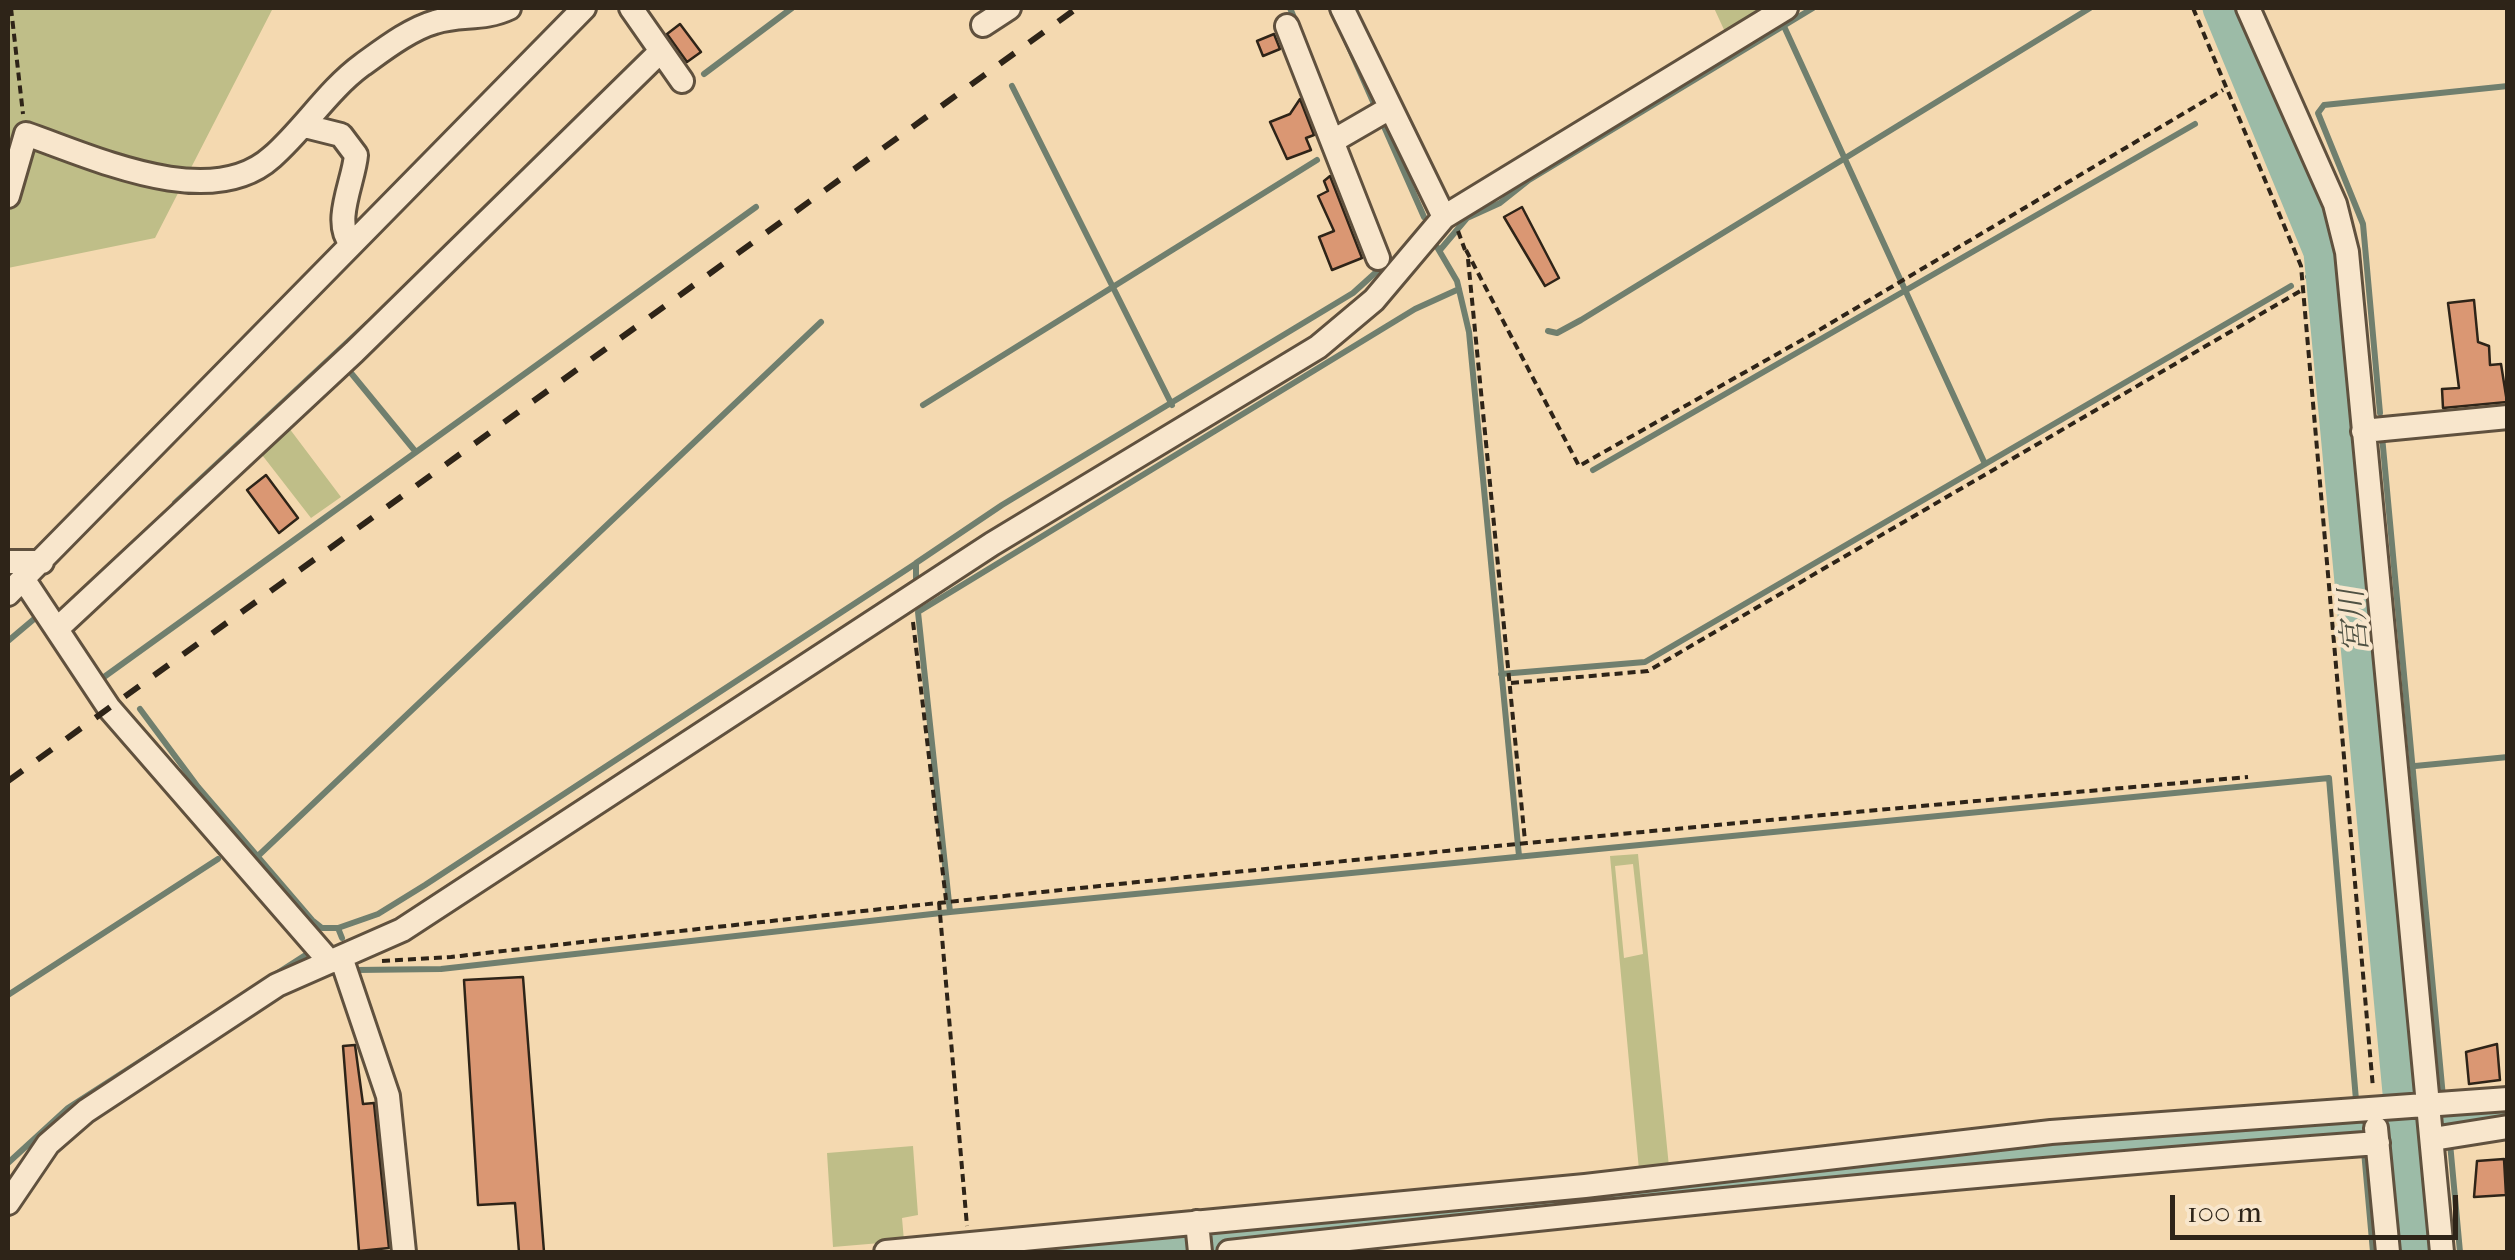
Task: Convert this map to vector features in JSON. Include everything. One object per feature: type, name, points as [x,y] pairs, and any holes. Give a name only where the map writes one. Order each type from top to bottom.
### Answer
[{"type":"street","points":[[8,196],[26,134],[114,164],[217,183],[268,162],[305,126],[339,84],[405,37],[432,22],[486,17],[509,8]]},
{"type":"street","points":[[404,1252],[388,1096],[335,959],[109,708],[51,618],[16,587],[584,8]]},
{"type":"street","points":[[631,8],[682,81]]},
{"type":"street","points":[[983,25],[1008,8]]},
{"type":"street","points":[[1342,8],[1382,112],[1452,225]]},
{"type":"street","points":[[8,1204],[48,1144],[86,1112],[277,985],[402,930],[911,597],[1318,347],[1452,225],[1786,8]]},
{"type":"street","points":[[2248,8],[2343,228],[2438,1120],[2442,1252]]},
{"type":"street","points":[[1287,26],[1338,138],[1378,258]]},
{"type":"street","points":[[51,618],[354,352],[660,52]]},
{"type":"street","points":[[1338,138],[1382,112]]},
{"type":"street","points":[[305,126],[341,135],[356,155],[343,223],[344,236],[350,244]]},
{"type":"street","points":[[2363,432],[2508,417]]},
{"type":"street","points":[[8,562],[42,562]]},
{"type":"street","points":[[886,1252],[1199,1238],[1940,1163],[2374,1129],[2438,1120],[2508,1099]]},
{"type":"street","points":[[2438,1120],[2508,1127]]},
{"type":"street","points":[[1229,1252],[1940,1163],[2176,1121],[2374,1129]]},
{"type":"street","points":[[2374,1129],[2388,1252]]},
{"type":"path","points":[[12,8],[26,134]]},
{"type":"path","points":[[2193,8],[2224,90],[2299,259],[2374,1129]]},
{"type":"path","points":[[1452,225],[1579,466],[2224,90]]},
{"type":"path","points":[[1466,250],[1479,337],[1523,843]]},
{"type":"path","points":[[1511,677],[1648,670],[2302,290]]},
{"type":"path","points":[[911,597],[945,902],[941,918],[969,1248]]},
{"type":"path","points":[[373,944],[380,960],[396,962],[1510,844],[2248,777]]},
{"type":"shaded area","points":[[8,8],[273,8],[155,238],[8,268]]},
{"type":"shaded area","points":[[1714,8],[1770,8],[1726,34]]},
{"type":"shaded area","points":[[286,424],[341,497],[311,518],[259,451]]},
{"type":"shaded area","points":[[1638,854],[1669,1167],[1639,1170],[1610,856]],"holes":[[[1633,864],[1643,954],[1624,958],[1615,866]]]},
{"type":"shaded area","points":[[913,1146],[918,1215],[902,1218],[904,1241],[833,1247],[827,1153]]},
{"type":"building","points":[[680,24],[701,52],[687,62],[667,34]]},
{"type":"building","points":[[1274,34],[1280,49],[1263,56],[1257,41]]},
{"type":"building","points":[[1300,99],[1314,135],[1306,138],[1311,150],[1287,159],[1270,122],[1290,114]]},
{"type":"building","points":[[1330,176],[1362,258],[1332,270],[1319,237],[1334,231],[1318,196],[1328,191],[1324,181]]},
{"type":"building","points":[[1522,207],[1559,278],[1545,286],[1504,217]]},
{"type":"building","points":[[2474,300],[2478,342],[2489,346],[2490,365],[2501,364],[2507,402],[2443,408],[2442,389],[2459,388],[2448,303]]},
{"type":"building","points":[[266,475],[298,518],[279,533],[247,490]]},
{"type":"building","points":[[523,977],[544,1252],[519,1252],[515,1203],[478,1205],[464,980]]},
{"type":"building","points":[[2497,1044],[2500,1080],[2469,1084],[2466,1052]]},
{"type":"building","points":[[355,1045],[363,1104],[374,1103],[389,1248],[359,1251],[343,1046]]},
{"type":"building","points":[[2504,1159],[2506,1195],[2474,1197],[2477,1161]]},
{"type":"waterway","points":[[704,74],[792,8]]},
{"type":"waterway","points":[[1290,8],[1297,25]]},
{"type":"waterway","points":[[1440,250],[1467,218],[1500,203],[1529,180],[1813,8]]},
{"type":"waterway","points":[[1548,331],[1557,333],[1581,320],[2090,8]]},
{"type":"waterway","name":"宮川","points":[[2220,8],[2321,252],[2415,1252]]},
{"type":"waterway","points":[[1782,22],[1985,464]]},
{"type":"waterway","points":[[1344,36],[1424,217]]},
{"type":"waterway","points":[[1012,86],[1172,405]]},
{"type":"waterway","points":[[2380,413],[2363,224],[2318,113],[2324,105],[2508,86]]},
{"type":"waterway","points":[[1593,470],[2195,124]]},
{"type":"waterway","points":[[923,405],[1317,160]]},
{"type":"waterway","points":[[104,677],[756,207]]},
{"type":"waterway","points":[[1437,247],[1457,281],[1469,332],[1519,856]]},
{"type":"waterway","points":[[916,580],[916,563],[1002,505],[1353,293],[1384,265]]},
{"type":"waterway","points":[[2308,277],[2322,270]]},
{"type":"waterway","points":[[1501,674],[1645,662],[2291,286]]},
{"type":"waterway","points":[[950,912],[918,612],[1415,309],[1459,289]]},
{"type":"waterway","points":[[259,855],[821,322]]},
{"type":"waterway","points":[[175,503],[367,324]]},
{"type":"waterway","points":[[351,373],[415,451]]},
{"type":"waterway","points":[[2382,436],[2443,1097]]},
{"type":"waterway","points":[[338,928],[378,914],[425,885],[915,564]]},
{"type":"waterway","points":[[8,641],[40,614]]},
{"type":"waterway","points":[[140,709],[198,787],[312,920],[322,928],[338,928],[342,938]]},
{"type":"waterway","points":[[2415,766],[2508,757]]},
{"type":"waterway","points":[[356,970],[441,969],[950,912],[2329,778],[2356,1100]]},
{"type":"waterway","points":[[8,995],[218,859]]},
{"type":"waterway","points":[[8,1163],[68,1108],[304,956]]},
{"type":"waterway","points":[[1045,1252],[2119,1145],[2508,1115]]},
{"type":"waterway","points":[[2450,1143],[2460,1252]]},
{"type":"waterway","points":[[2364,1151],[2373,1252]]},
{"type":"railway","points":[[8,781],[1077,8]]}]
